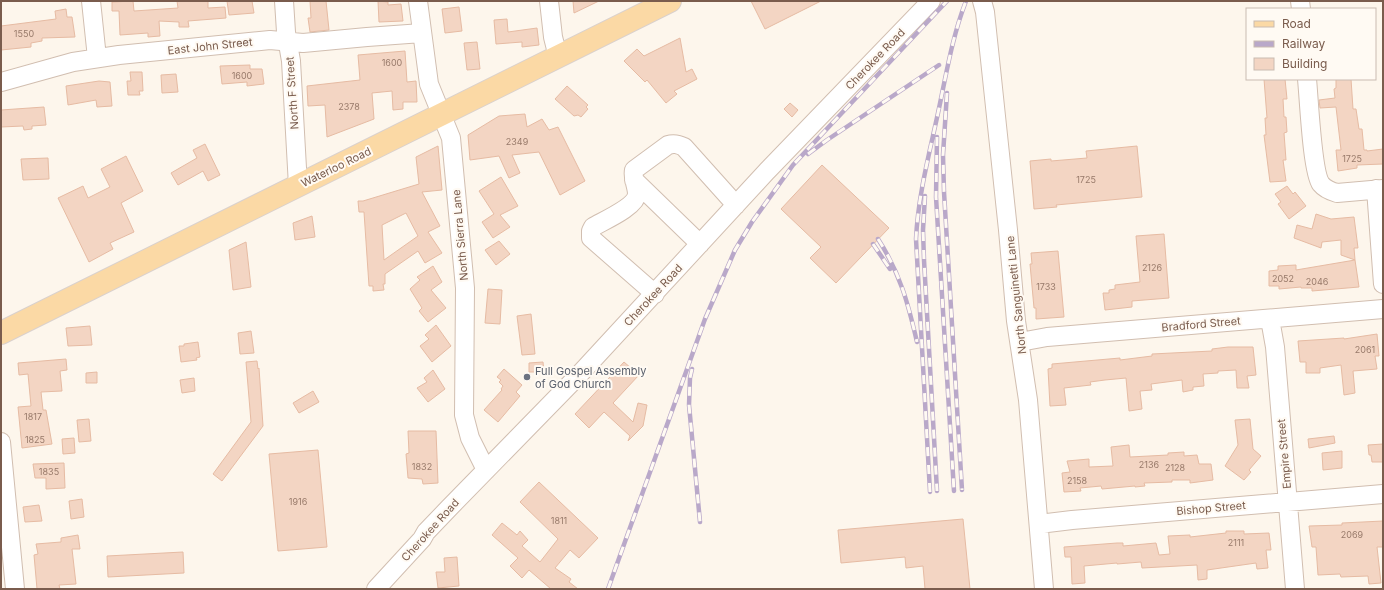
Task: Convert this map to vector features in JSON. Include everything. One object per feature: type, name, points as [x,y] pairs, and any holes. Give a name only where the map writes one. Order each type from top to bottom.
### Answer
[{"type":"main road","name":"Waterloo Road","points":[[1,333],[670,1]]},
{"type":"street","points":[[92,1],[97,58]]},
{"type":"street","name":"North F Street","points":[[284,1],[291,61],[298,186]]},
{"type":"street","name":"North Sierra Lane","points":[[418,1],[428,84],[451,138],[465,288],[464,415],[470,438],[486,470]]},
{"type":"street","points":[[549,1],[553,37],[558,57]]},
{"type":"street","name":"Cherokee Road","points":[[376,589],[422,539],[431,527],[576,378],[736,205],[931,1]]},
{"type":"street","name":"North Sanguinetti Lane","points":[[982,1],[985,12],[1016,321],[1028,400],[1044,589]]},
{"type":"street","name":"East John Street","points":[[1,82],[73,62],[97,58],[270,40],[303,43],[422,33]]},
{"type":"street","points":[[1307,80],[1315,167],[1320,184],[1330,191],[1337,193],[1379,189],[1383,284]]},
{"type":"street","points":[[655,294],[591,238],[591,231],[593,227],[633,202],[636,197],[637,190],[634,180],[634,170],[668,145],[674,143],[679,144],[684,147],[736,205]]},
{"type":"street","points":[[634,180],[700,244]]},
{"type":"street","name":"Bradford Street","points":[[1020,342],[1047,337],[1383,309]]},
{"type":"street","name":"Empire Street","points":[[1270,319],[1275,347],[1295,589]]},
{"type":"street","points":[[1,442],[15,589]]},
{"type":"street","name":"Bishop Street","points":[[1039,524],[1080,519],[1383,494]]},
{"type":"building","points":[[133,1],[134,11],[178,8],[177,1],[208,1],[208,8],[225,7],[226,18],[188,21],[189,27],[179,27],[179,22],[159,21],[160,36],[148,37],[148,33],[120,35],[119,11],[112,11],[112,2]]},
{"type":"building","points":[[227,1],[252,1],[254,13],[229,15]]},
{"type":"building","points":[[310,1],[326,1],[329,30],[310,32],[308,18],[311,18]]},
{"type":"building","points":[[378,1],[388,2],[388,5],[401,4],[403,21],[379,22]]},
{"type":"building","points":[[573,1],[599,1],[574,13]]},
{"type":"building","points":[[751,1],[821,1],[765,29]]},
{"type":"building","points":[[459,7],[462,31],[445,33],[442,9]]},
{"type":"building","points":[[66,9],[67,17],[72,17],[75,37],[42,38],[42,41],[31,43],[31,47],[1,50],[1,26],[56,19],[55,11]]},
{"type":"building","points":[[507,19],[508,32],[537,28],[539,45],[522,47],[522,42],[496,44],[494,20]]},
{"type":"building","points":[[680,38],[686,72],[692,69],[697,79],[674,91],[677,94],[666,103],[647,80],[645,82],[624,61],[637,49],[644,56]]},
{"type":"building","points":[[477,42],[480,69],[467,70],[464,43]]},
{"type":"building","points":[[405,51],[407,82],[416,81],[417,102],[403,102],[403,109],[393,110],[392,91],[372,93],[374,119],[327,137],[325,105],[308,106],[307,86],[360,80],[358,55]]},
{"type":"building","points":[[250,65],[250,69],[262,69],[264,84],[247,86],[247,82],[222,84],[220,66]]},
{"type":"building","points":[[130,72],[142,72],[143,91],[139,91],[140,95],[128,95],[127,81],[131,81]]},
{"type":"building","points":[[176,74],[178,92],[162,93],[161,75]]},
{"type":"building","points":[[1264,80],[1285,80],[1287,99],[1283,99],[1287,132],[1284,133],[1286,160],[1283,160],[1286,181],[1270,182],[1264,135],[1266,135],[1265,118],[1267,118]]},
{"type":"building","points":[[1336,80],[1351,80],[1353,109],[1356,109],[1359,129],[1362,129],[1364,150],[1383,149],[1383,164],[1357,165],[1357,168],[1338,171],[1336,150],[1341,150],[1336,107],[1320,108],[1319,100],[1335,98],[1334,89],[1336,88]]},
{"type":"building","points":[[99,81],[110,82],[112,106],[97,107],[96,100],[68,105],[66,86]]},
{"type":"building","points":[[567,86],[588,105],[586,107],[588,109],[581,117],[578,115],[574,116],[555,99]]},
{"type":"building","points":[[790,103],[798,110],[792,117],[784,109]]},
{"type":"building","points":[[44,107],[46,125],[32,126],[32,129],[24,130],[23,126],[1,127],[1,110]]},
{"type":"building","points":[[525,114],[527,127],[542,119],[549,130],[558,127],[585,181],[560,195],[539,152],[512,155],[520,173],[509,178],[499,156],[470,160],[468,135],[499,116]]},
{"type":"building","points":[[205,144],[220,175],[208,181],[203,171],[178,185],[171,173],[197,158],[193,150]]},
{"type":"building","points":[[438,146],[442,190],[422,192],[440,226],[428,232],[442,253],[425,263],[418,251],[385,274],[385,284],[383,284],[384,290],[373,291],[373,286],[369,286],[364,212],[359,212],[358,201],[363,201],[419,184],[416,157]],"holes":[[[406,213],[418,236],[384,260],[382,225]]]},
{"type":"building","points":[[1137,146],[1142,197],[1056,205],[1057,207],[1034,209],[1030,161],[1087,158],[1086,151]]},
{"type":"building","points":[[126,156],[143,191],[121,203],[134,232],[110,243],[113,249],[89,262],[58,198],[83,186],[88,198],[110,187],[101,169]]},
{"type":"building","points":[[48,158],[49,179],[23,180],[21,159]]},
{"type":"building","points":[[822,165],[889,228],[836,283],[810,258],[821,247],[781,209]]},
{"type":"building","points":[[501,177],[518,206],[500,215],[510,227],[493,238],[482,222],[494,214],[479,191]]},
{"type":"building","points":[[1287,186],[1293,194],[1295,192],[1306,206],[1289,219],[1278,204],[1281,202],[1275,194]]},
{"type":"building","points":[[1316,214],[1331,219],[1354,217],[1358,248],[1354,248],[1355,260],[1341,255],[1341,240],[1322,242],[1321,248],[1294,238],[1297,225],[1312,229]]},
{"type":"building","points":[[312,216],[315,237],[295,240],[293,223]]},
{"type":"building","points":[[1164,234],[1169,298],[1132,301],[1132,307],[1105,310],[1103,293],[1109,293],[1109,290],[1115,289],[1115,285],[1140,282],[1136,236]]},
{"type":"building","points":[[499,241],[510,254],[496,265],[485,250]]},
{"type":"building","points":[[246,242],[251,287],[233,290],[229,250]]},
{"type":"building","points":[[1058,251],[1064,317],[1036,319],[1030,264],[1032,264],[1031,253]]},
{"type":"building","points":[[1355,260],[1359,287],[1312,291],[1312,288],[1301,287],[1279,289],[1279,286],[1269,286],[1269,271],[1278,270],[1278,266],[1296,265],[1296,270]]},
{"type":"building","points":[[433,266],[442,282],[431,290],[446,308],[428,322],[419,311],[422,308],[410,289],[420,280],[417,277]]},
{"type":"building","points":[[488,289],[502,290],[500,324],[485,323]]},
{"type":"building","points":[[531,314],[535,354],[522,355],[517,316]]},
{"type":"building","points":[[436,325],[451,346],[432,362],[420,346],[429,339],[425,335]]},
{"type":"building","points":[[90,326],[92,345],[68,346],[66,328]]},
{"type":"building","points":[[251,331],[254,353],[240,354],[238,333]]},
{"type":"building","points":[[1377,334],[1379,356],[1375,356],[1377,369],[1353,371],[1355,393],[1344,395],[1341,365],[1320,368],[1320,373],[1306,373],[1306,362],[1300,362],[1298,341],[1344,339]]},
{"type":"building","points":[[198,342],[200,357],[196,358],[197,360],[181,362],[179,346]]},
{"type":"building","points":[[1228,347],[1253,347],[1256,375],[1247,376],[1249,388],[1237,388],[1236,370],[1218,371],[1218,373],[1203,374],[1204,386],[1193,387],[1193,390],[1183,392],[1182,380],[1151,384],[1152,390],[1140,391],[1142,409],[1129,411],[1126,378],[1090,382],[1091,385],[1064,388],[1066,405],[1050,406],[1048,369],[1052,368],[1052,364],[1120,358],[1120,360],[1152,356],[1152,354],[1212,351],[1212,349]]},
{"type":"building","points":[[66,359],[67,370],[60,371],[62,391],[41,392],[43,410],[46,410],[52,444],[22,448],[18,407],[31,406],[28,374],[19,375],[18,363]]},
{"type":"building","points":[[257,361],[258,369],[259,368],[263,426],[222,481],[213,474],[251,422],[246,362]]},
{"type":"building","points":[[543,362],[544,372],[529,372],[529,363]]},
{"type":"building","points":[[624,362],[639,375],[613,403],[633,422],[638,403],[647,405],[643,426],[628,441],[630,436],[604,412],[589,428],[575,414]]},
{"type":"building","points":[[504,369],[522,385],[516,392],[520,396],[498,422],[484,410],[502,390],[501,389],[503,386],[499,382],[501,380],[497,377]]},
{"type":"building","points":[[433,370],[445,389],[428,402],[417,388],[427,382],[424,378]]},
{"type":"building","points":[[97,372],[97,383],[86,383],[86,373]]},
{"type":"building","points":[[194,378],[195,391],[182,393],[180,380]]},
{"type":"building","points":[[313,391],[319,402],[299,413],[293,403]]},
{"type":"building","points":[[89,419],[91,441],[79,442],[77,420]]},
{"type":"building","points":[[1250,419],[1253,449],[1261,456],[1249,470],[1251,472],[1244,480],[1225,466],[1238,445],[1235,420]]},
{"type":"building","points":[[408,431],[436,431],[438,483],[423,484],[422,479],[408,478],[406,454],[409,453]]},
{"type":"building","points":[[1334,436],[1335,443],[1309,448],[1308,439]]},
{"type":"building","points":[[74,438],[75,453],[63,454],[62,439]]},
{"type":"building","points":[[1383,444],[1383,462],[1372,462],[1371,455],[1369,455],[1368,445]]},
{"type":"building","points":[[1129,445],[1130,457],[1168,455],[1168,453],[1184,452],[1184,456],[1197,455],[1199,464],[1211,464],[1213,480],[1190,483],[1190,480],[1172,480],[1172,482],[1144,483],[1145,486],[1102,489],[1101,486],[1080,488],[1081,491],[1064,492],[1062,473],[1070,472],[1067,461],[1089,459],[1089,467],[1113,466],[1111,447]]},
{"type":"building","points":[[318,450],[327,547],[278,551],[269,454]]},
{"type":"building","points":[[1342,451],[1342,468],[1323,470],[1322,453]]},
{"type":"building","points":[[64,463],[65,488],[46,489],[46,478],[35,478],[33,464]]},
{"type":"building","points":[[539,482],[598,538],[579,558],[570,550],[555,568],[571,579],[569,582],[578,589],[551,589],[529,570],[522,578],[510,566],[518,558],[492,535],[502,523],[517,535],[520,531],[528,540],[522,546],[540,562],[558,539],[520,502]]},
{"type":"building","points":[[82,499],[84,517],[71,519],[69,501]]},
{"type":"building","points":[[39,505],[42,521],[25,522],[23,507]]},
{"type":"building","points":[[963,519],[970,589],[925,589],[923,566],[906,568],[905,557],[841,563],[838,530]]},
{"type":"building","points":[[1383,521],[1383,547],[1377,547],[1381,583],[1369,584],[1368,576],[1341,577],[1340,574],[1318,575],[1316,547],[1312,547],[1309,526],[1342,525],[1342,523]]},
{"type":"building","points":[[1226,531],[1244,531],[1244,534],[1269,533],[1271,550],[1266,550],[1268,568],[1257,569],[1256,563],[1207,570],[1207,579],[1198,580],[1197,565],[1142,568],[1141,562],[1117,563],[1084,566],[1085,583],[1072,584],[1071,557],[1065,557],[1064,547],[1117,543],[1123,543],[1123,546],[1156,543],[1159,555],[1170,554],[1168,536],[1190,535],[1190,537],[1226,533]]},
{"type":"building","points":[[78,535],[80,549],[72,549],[76,584],[59,585],[60,589],[37,589],[34,555],[38,554],[36,544],[61,542],[61,538]]},
{"type":"building","points":[[183,552],[184,573],[108,577],[107,556]]},
{"type":"building","points":[[457,557],[459,586],[438,588],[436,572],[445,572],[444,558]]},
{"type":"railway","points":[[608,589],[705,319],[735,250],[752,222],[793,165],[947,1]]},
{"type":"railway","points":[[930,492],[916,239],[917,223],[924,176],[950,57],[957,28],[966,1]]},
{"type":"railway","points":[[808,154],[939,65]]},
{"type":"railway","points":[[947,93],[943,155],[944,192],[962,490]]},
{"type":"railway","points":[[937,137],[936,197],[954,491]]},
{"type":"railway","points":[[925,196],[923,230],[924,260],[937,491]]},
{"type":"railway","points":[[878,239],[898,276],[917,342]]},
{"type":"railway","points":[[873,244],[890,269]]},
{"type":"railway","points":[[692,369],[690,378],[689,405],[700,522]]},
{"type":"place","name":"Full Gospel Assembly of God Church","points":[[527,377]]}]
